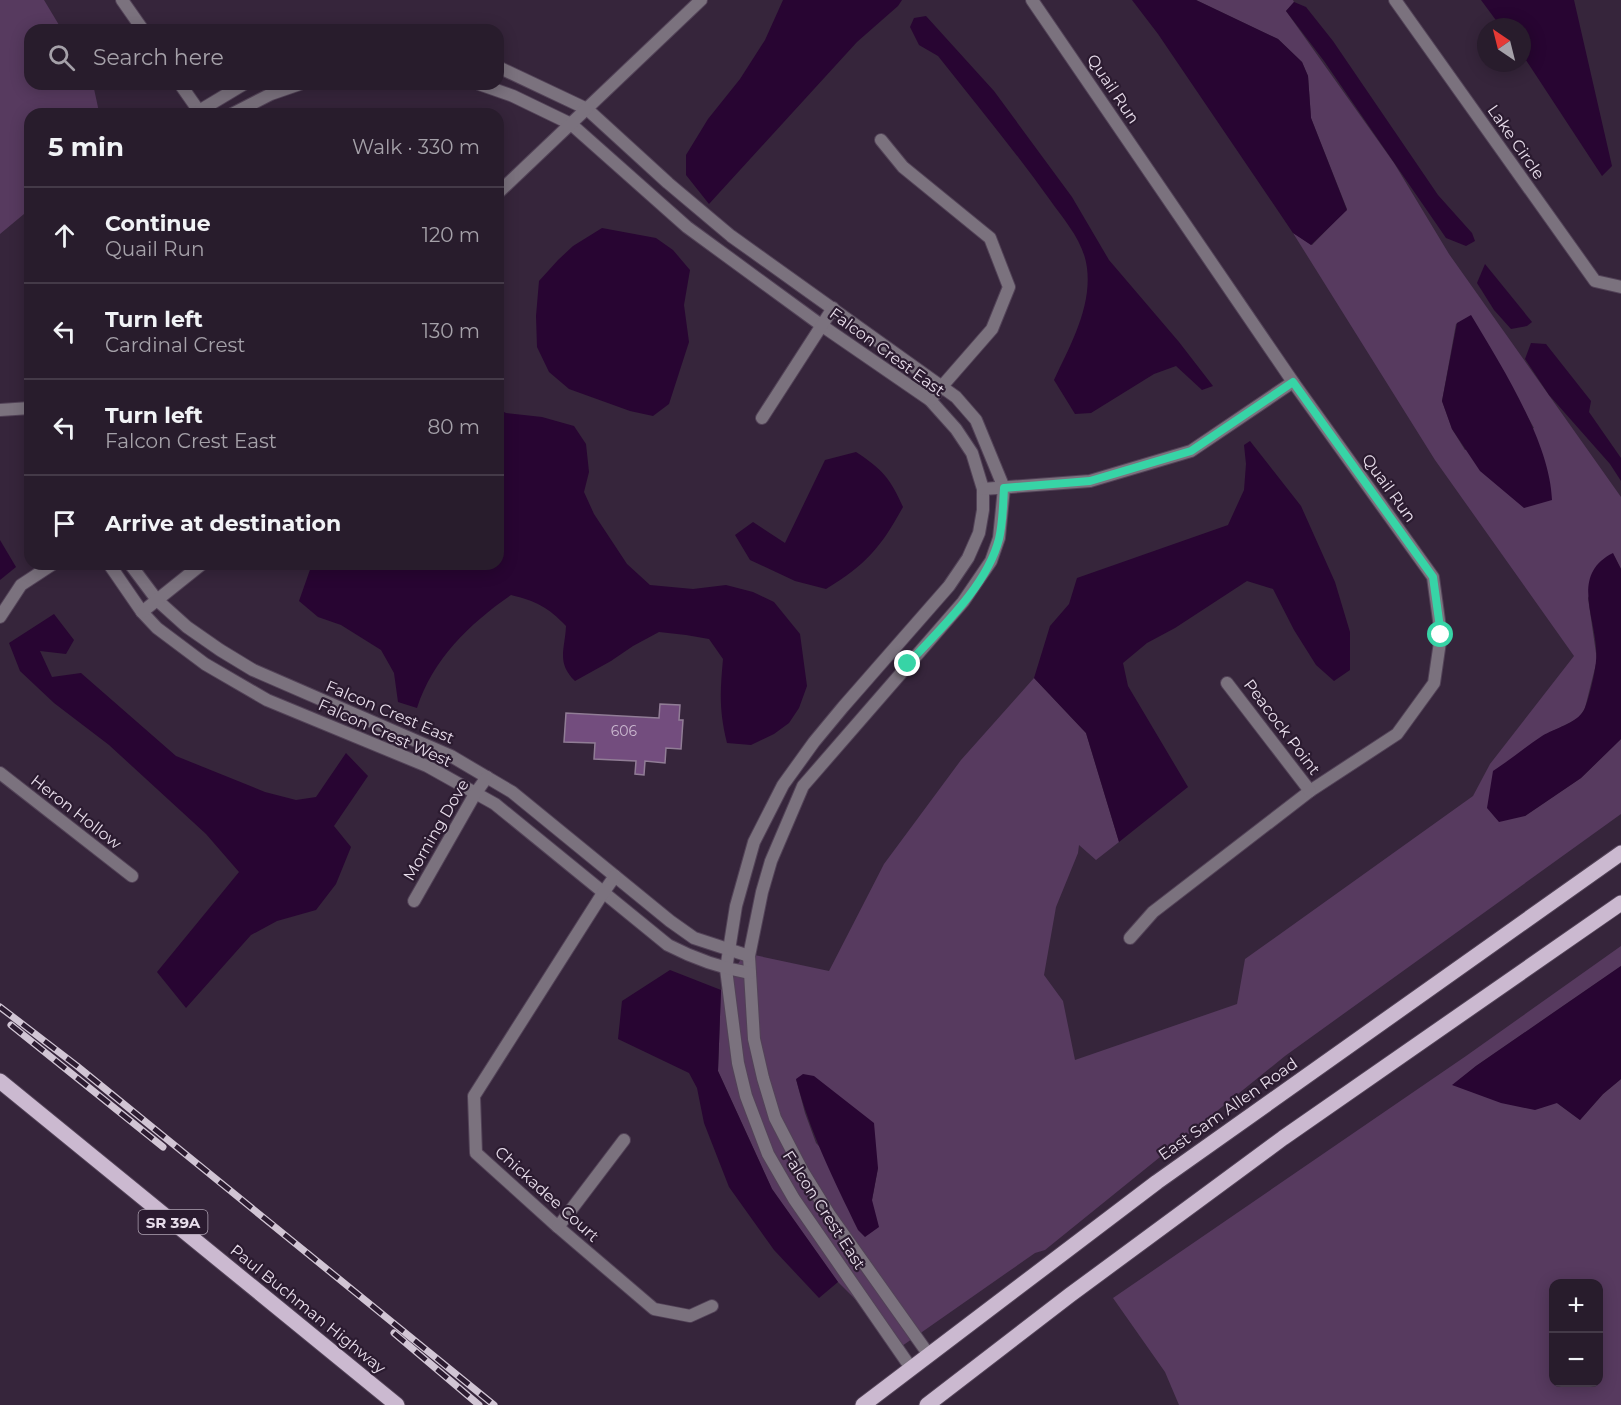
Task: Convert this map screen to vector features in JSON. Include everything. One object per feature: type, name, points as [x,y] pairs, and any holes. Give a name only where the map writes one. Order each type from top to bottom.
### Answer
[{"type":"main road","name":"East Sam Allen Road","points":[[863,1405],[1157,1182],[1621,853]]},
{"type":"main road","points":[[927,1405],[1070,1295],[1283,1138],[1621,903]]},
{"type":"main road","name":"Paul Buchman Highway","points":[[0,1081],[397,1405]]},
{"type":"street","points":[[122,0],[139,24]]},
{"type":"street","points":[[504,187],[701,0]]},
{"type":"street","name":"Quail Run","points":[[1032,0],[1293,382],[1433,577],[1441,635],[1434,682],[1397,734],[1310,791],[1153,912],[1130,938]]},
{"type":"street","name":"Lake Circle","points":[[1395,0],[1595,281],[1621,287]]},
{"type":"street","name":"Falcon Crest East","points":[[504,70],[587,109],[731,236],[956,397],[976,420],[993,456],[1004,488],[999,538],[991,561],[963,602],[803,786],[771,861],[749,956],[754,1039],[776,1118],[803,1172],[830,1214],[929,1355]]},
{"type":"street","points":[[184,90],[195,108]]},
{"type":"street","points":[[206,108],[234,90]]},
{"type":"street","points":[[244,108],[283,90]]},
{"type":"street","name":"Falcon Crest East","points":[[496,90],[571,124],[674,216],[821,325],[930,400],[956,429],[972,453],[983,489],[983,510],[979,533],[968,558],[949,586],[821,733],[783,785],[754,842],[736,906],[726,969],[738,1063],[746,1096],[768,1154],[911,1368]]},
{"type":"street","points":[[881,140],[903,167],[990,238],[1009,286],[992,329],[930,400]]},
{"type":"street","points":[[674,216],[688,199]]},
{"type":"street","points":[[762,418],[833,308]]},
{"type":"street","points":[[983,489],[1090,481],[1191,451],[1293,382]]},
{"type":"street","points":[[0,410],[24,408]]},
{"type":"street","points":[[0,617],[21,585],[44,570]]},
{"type":"street","name":"Falcon Crest West","points":[[113,570],[142,612],[158,628],[205,664],[267,700],[427,766],[495,804],[668,945],[693,958],[726,969],[750,973]]},
{"type":"street","name":"Falcon Crest East","points":[[134,570],[157,600],[187,627],[220,650],[254,670],[451,756],[512,792],[694,938],[749,956]]},
{"type":"street","points":[[142,612],[194,570]]},
{"type":"street","points":[[910,631],[926,644]]},
{"type":"street","name":"Peacock Point","points":[[1227,683],[1310,791]]},
{"type":"street","points":[[290,709],[296,689]]},
{"type":"street","name":"Heron Hollow","points":[[0,773],[132,876]]},
{"type":"street","name":"Morning Dove","points":[[414,901],[487,777]]},
{"type":"street","name":"Chickadee Court","points":[[615,876],[474,1096],[477,1153],[558,1227],[654,1309],[690,1316],[712,1306]]},
{"type":"street","points":[[558,1227],[624,1140]]},
{"type":"street","points":[[784,1181],[803,1172]]},
{"type":"shaded area","points":[[0,0],[44,0],[58,24],[24,24],[24,90],[94,90],[98,108],[24,108],[24,214],[0,234]]},
{"type":"shaded area","points":[[783,0],[902,0],[857,42],[709,204],[686,175],[686,155],[708,119],[740,79],[765,40]]},
{"type":"shaded area","points":[[1132,0],[1196,0],[1278,39],[1302,62],[1308,76],[1311,118],[1347,210],[1311,245],[1293,233],[1158,34]]},
{"type":"shaded area","points":[[1196,0],[1293,0],[1294,2],[1286,11],[1394,163],[1449,254],[1621,497],[1621,569],[1613,554],[1588,598],[1597,660],[1585,708],[1579,718],[1543,736],[1525,816],[1581,778],[1621,739],[1621,814],[1285,1056],[1045,1250],[1035,1253],[902,1346],[838,1282],[772,1189],[718,1071],[721,990],[745,953],[829,971],[884,864],[961,760],[1034,678],[1086,733],[1119,842],[1096,860],[1079,845],[1078,853],[1056,907],[1044,975],[1063,1001],[1075,1060],[1237,1004],[1245,959],[1473,796],[1490,764],[1574,656],[1435,460],[1293,233],[1312,245],[1347,209],[1311,118],[1308,76],[1302,62],[1278,39]],"holes":[[[1471,316],[1534,428],[1465,450],[1452,429],[1442,401],[1456,324]],[[796,1079],[878,1168],[872,1200],[816,1143]]]},
{"type":"shaded area","points":[[1481,0],[1574,0],[1612,166],[1602,176],[1531,68],[1531,18],[1494,18]]},
{"type":"shaded area","points":[[1294,2],[1306,7],[1333,41],[1438,195],[1472,233],[1475,241],[1466,246],[1446,238],[1324,61],[1286,11]]},
{"type":"shaded area","points":[[926,16],[994,91],[1072,197],[1109,260],[1213,386],[1202,390],[1176,366],[1154,374],[1091,413],[1075,414],[1054,380],[1083,312],[1088,283],[1082,249],[1062,216],[938,56],[919,45],[910,27],[914,18]]},
{"type":"shaded area","points":[[602,228],[656,238],[673,250],[690,270],[684,305],[689,342],[669,404],[653,416],[630,411],[569,389],[549,372],[537,347],[536,316],[539,281],[573,246]]},
{"type":"shaded area","points":[[1485,264],[1532,322],[1527,326],[1511,329],[1494,310],[1477,283]]},
{"type":"shaded area","points":[[1471,315],[1509,380],[1533,429],[1543,454],[1552,500],[1524,508],[1480,471],[1452,429],[1442,401],[1457,323]]},
{"type":"shaded area","points":[[1531,343],[1546,344],[1591,401],[1589,412],[1621,458],[1621,481],[1610,464],[1549,395],[1525,359]]},
{"type":"shaded area","points":[[504,412],[542,417],[574,426],[586,444],[589,472],[584,492],[594,514],[627,564],[650,585],[693,589],[726,585],[753,592],[774,602],[800,634],[807,686],[799,708],[789,723],[774,734],[751,745],[727,743],[721,701],[723,659],[709,639],[659,632],[575,681],[565,668],[564,662],[566,626],[541,606],[511,595],[481,618],[454,644],[433,674],[417,708],[398,702],[394,673],[381,650],[341,625],[318,617],[299,601],[310,570],[504,570]]},
{"type":"shaded area","points":[[1250,441],[1301,506],[1335,582],[1350,632],[1350,670],[1334,681],[1316,665],[1294,630],[1273,589],[1247,581],[1175,628],[1147,643],[1123,663],[1128,686],[1188,787],[1119,842],[1086,733],[1034,678],[1050,626],[1069,604],[1077,578],[1228,525],[1244,490],[1246,464],[1244,445]]},
{"type":"shaded area","points":[[856,452],[884,475],[903,507],[880,544],[871,554],[852,572],[826,589],[795,581],[750,560],[735,535],[753,522],[785,543],[825,460]]},
{"type":"shaded area","points":[[0,540],[16,567],[0,580]]},
{"type":"shaded area","points":[[1613,553],[1621,569],[1621,739],[1581,778],[1525,816],[1499,822],[1487,808],[1493,771],[1542,736],[1576,719],[1584,710],[1592,686],[1596,661],[1588,587],[1599,563]]},
{"type":"shaded area","points":[[54,614],[74,640],[66,654],[40,651],[52,677],[81,673],[176,756],[265,792],[296,800],[316,797],[346,753],[368,776],[334,826],[351,847],[336,884],[316,910],[277,921],[251,935],[186,1008],[157,972],[239,872],[206,834],[109,745],[54,703],[20,671],[9,643]]},
{"type":"shaded area","points":[[1621,946],[1621,966],[1476,1066],[1453,1085],[1557,1103],[1580,1120],[1603,1094],[1621,1079],[1621,1405],[1179,1405],[1165,1372],[1113,1298],[1466,1056]]},
{"type":"shaded area","points":[[1621,966],[1621,1079],[1603,1094],[1580,1120],[1557,1103],[1535,1110],[1501,1103],[1452,1085],[1476,1066]]},
{"type":"shaded area","points":[[670,970],[721,990],[718,1071],[772,1189],[838,1282],[819,1298],[774,1250],[729,1187],[704,1123],[697,1088],[689,1073],[618,1039],[622,1001]]},
{"type":"shaded area","points":[[803,1074],[814,1076],[874,1123],[878,1168],[872,1200],[879,1227],[865,1237],[858,1230],[840,1193],[808,1118],[796,1079]]},
{"type":"building","points":[[660,704],[680,705],[679,720],[683,720],[681,749],[666,748],[665,763],[645,761],[644,775],[635,774],[636,761],[594,759],[595,743],[564,742],[566,713],[659,718]]},
{"type":"railway","points":[[0,1007],[77,1066],[494,1405]]},
{"type":"railway","points":[[11,1025],[163,1147]]},
{"type":"railway","points":[[394,1333],[479,1405]]},
{"type":"route","points":[[908,664],[963,602],[991,561],[999,538],[1004,488],[1090,481],[1191,451],[1293,382],[1433,577],[1441,635]]}]
